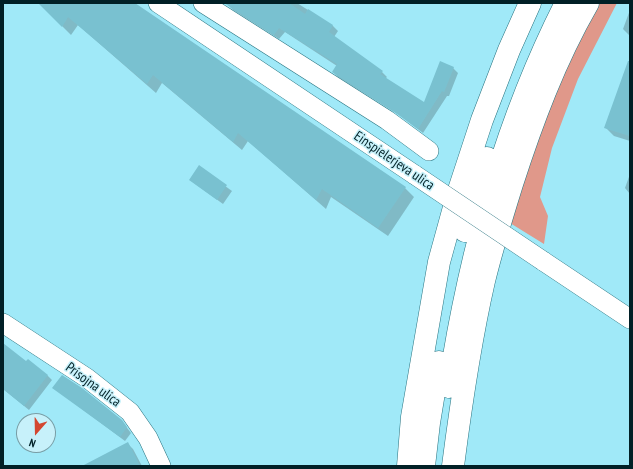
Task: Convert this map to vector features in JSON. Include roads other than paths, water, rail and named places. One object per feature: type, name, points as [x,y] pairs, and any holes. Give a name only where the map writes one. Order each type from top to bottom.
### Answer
[{"type":"highway","points":[[408,466],[412,417],[439,262],[458,193],[482,120],[530,3]]},
{"type":"highway","points":[[424,466],[429,423],[443,336],[456,268],[474,197],[498,125],[525,57],[550,3]]},
{"type":"highway","points":[[439,466],[443,424],[455,346],[470,273],[489,202],[514,123],[539,60],[566,3]]},
{"type":"highway","points":[[453,466],[470,349],[484,280],[504,209],[527,135],[553,72],[572,31],[588,3]]},
{"type":"street","name":"Einspielerjeva ulica","points":[[158,3],[630,319]]},
{"type":"street","name":"Einspielerjeva ulica","points":[[203,3],[387,120],[429,151]]},
{"type":"street","name":"Prisojna ulica","points":[[3,323],[87,378],[130,412],[148,438],[161,466]]}]
